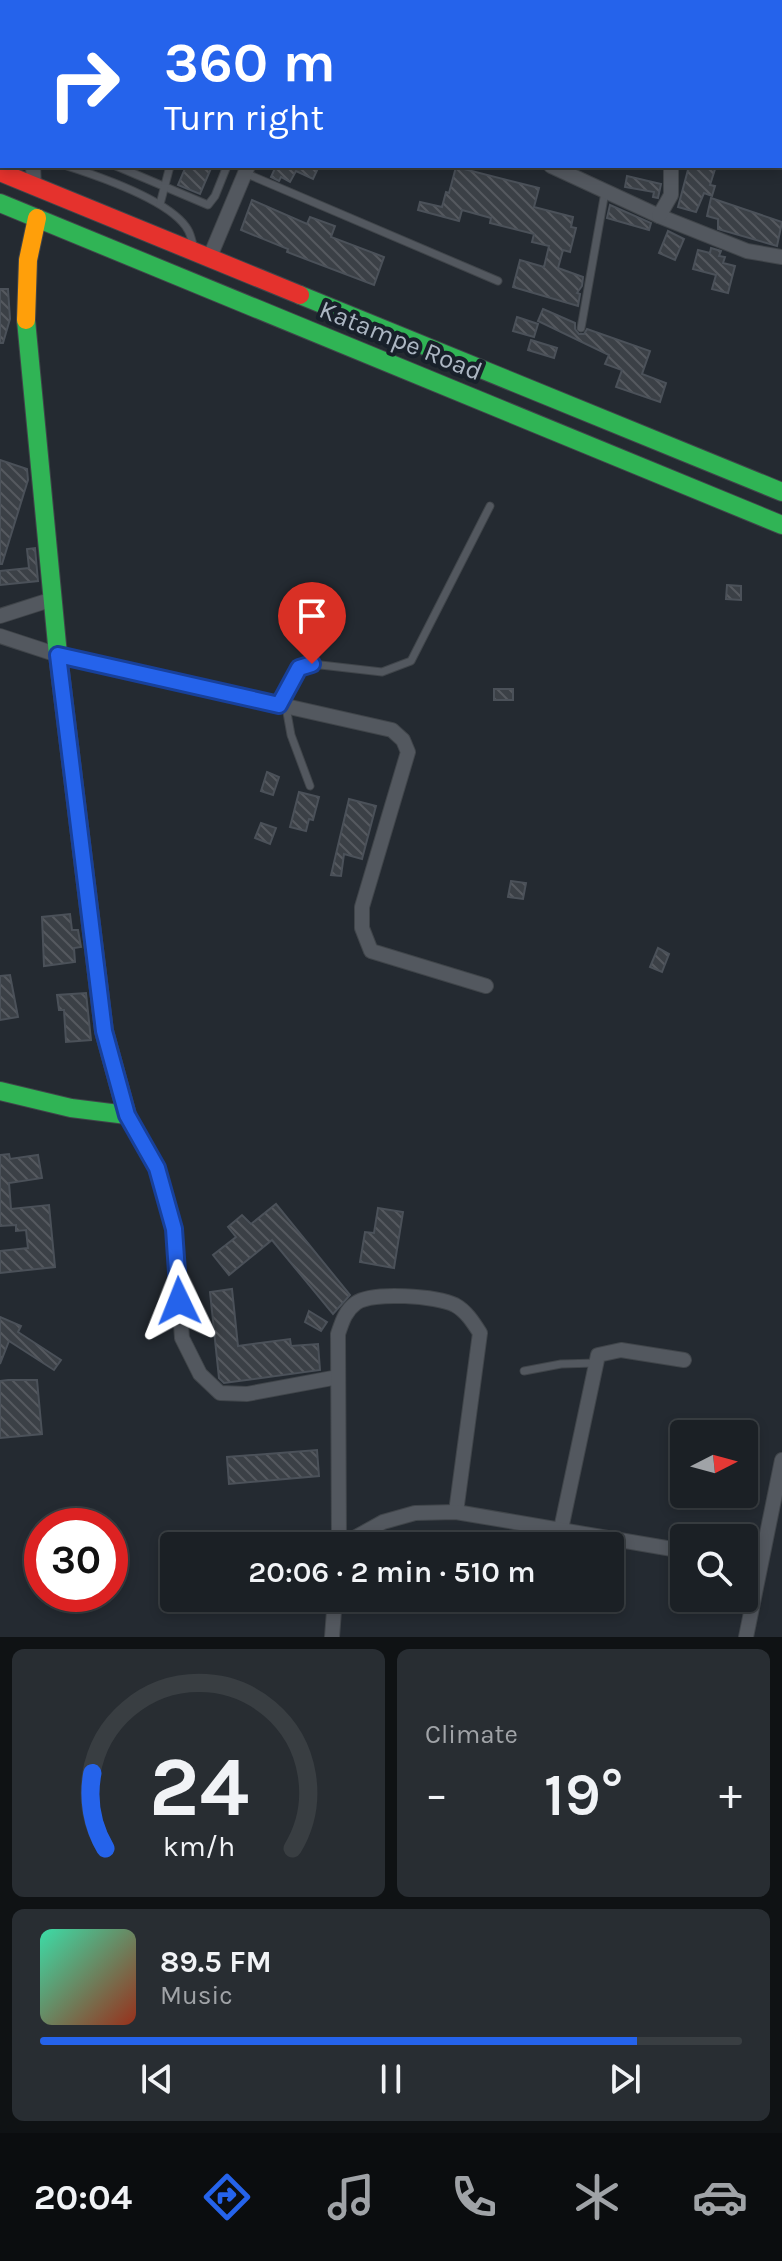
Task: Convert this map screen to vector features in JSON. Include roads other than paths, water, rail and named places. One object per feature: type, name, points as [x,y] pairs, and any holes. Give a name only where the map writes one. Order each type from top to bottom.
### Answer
[{"type":"main road","name":"Katampe Road","points":[[7,172],[34,187],[782,492]]},
{"type":"main road","name":"Katampe Road","points":[[0,203],[782,525]]},
{"type":"main road","points":[[0,1091],[71,1108],[127,1115],[104,1031],[58,655],[33,409],[26,315],[28,260],[37,218]]},
{"type":"street","points":[[33,168],[34,187]]},
{"type":"street","points":[[556,168],[659,216],[747,251],[782,257]]},
{"type":"street","points":[[659,216],[671,195],[671,168]]},
{"type":"street","points":[[203,256],[247,170]]},
{"type":"street","points":[[0,616],[53,599]]},
{"type":"street","points":[[0,636],[58,655],[392,730],[403,740],[408,752],[362,907],[362,928],[371,951],[486,986]]},
{"type":"street","points":[[127,1115],[157,1168],[174,1229],[182,1338],[200,1374],[220,1393],[247,1394],[338,1377]]},
{"type":"street","points":[[340,1532],[338,1334],[344,1315],[365,1297],[418,1297],[455,1305],[469,1316],[480,1333],[456,1512]]},
{"type":"street","points":[[561,1529],[598,1355],[621,1350],[684,1360]]},
{"type":"street","points":[[746,1637],[782,1460]]},
{"type":"street","points":[[365,1532],[383,1522],[415,1513],[456,1512],[670,1548]]},
{"type":"street","points":[[332,1637],[334,1612]]},
{"type":"lane","points":[[121,168],[208,205],[226,168]]},
{"type":"lane","points":[[160,204],[169,168]]},
{"type":"lane","points":[[94,170],[160,204],[187,228],[203,256]]},
{"type":"lane","points":[[247,170],[498,281]]},
{"type":"lane","points":[[581,328],[605,190]]},
{"type":"lane","points":[[310,786],[282,706],[299,668],[312,664],[382,672],[411,661],[490,506]]},
{"type":"lane","points":[[524,1371],[561,1364],[596,1363]]}]
